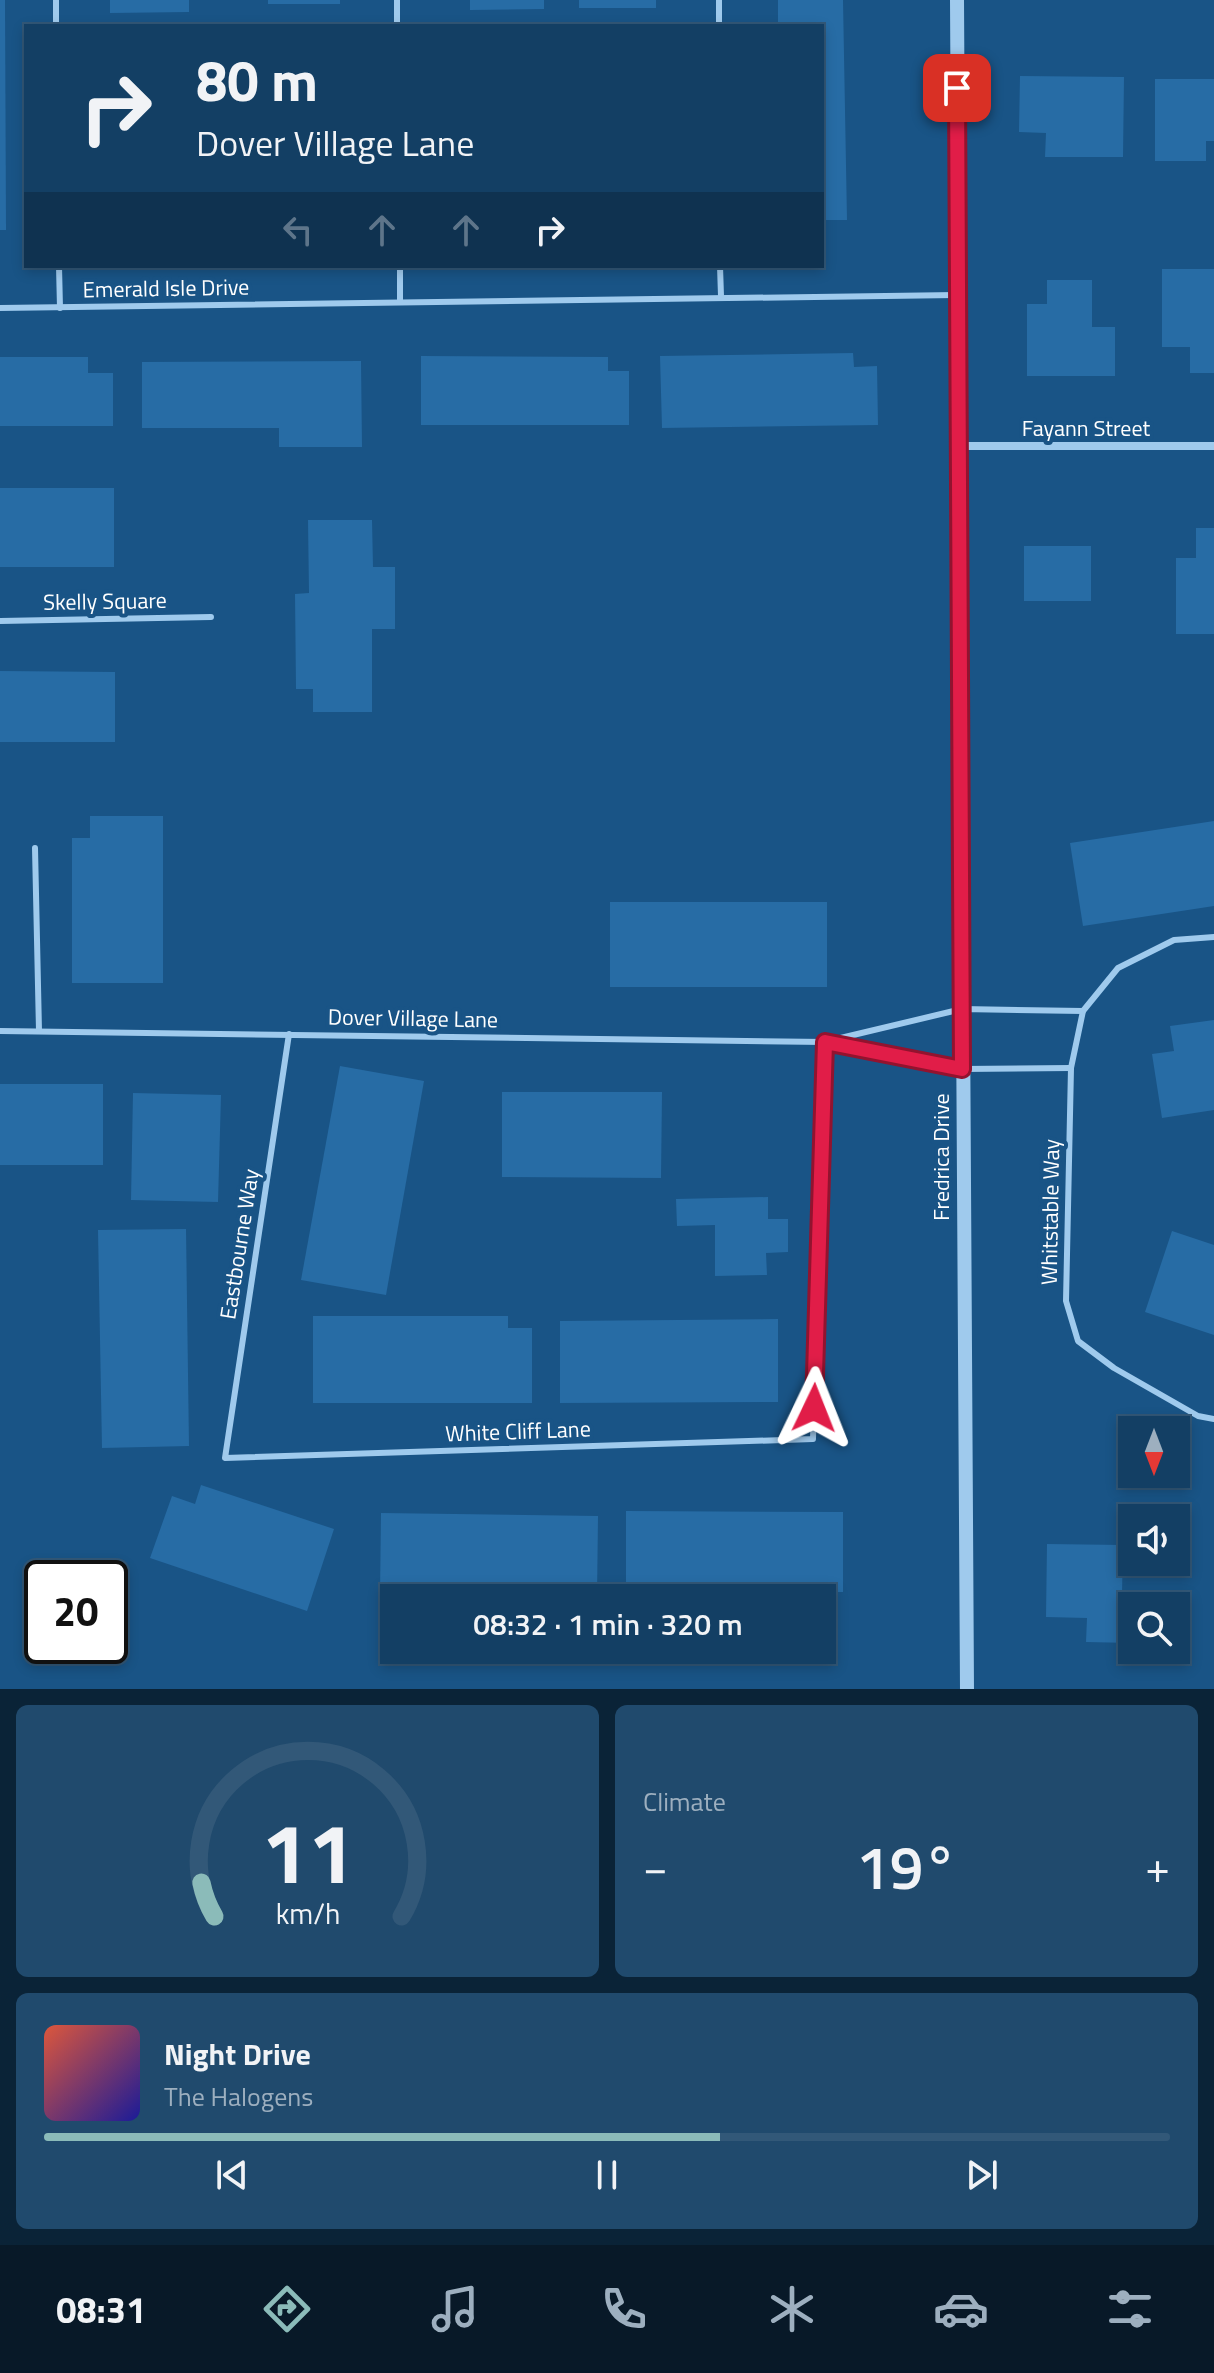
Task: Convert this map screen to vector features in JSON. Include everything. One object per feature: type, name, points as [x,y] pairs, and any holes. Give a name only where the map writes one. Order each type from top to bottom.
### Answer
[{"type":"street","name":"Fredrica Drive","points":[[957,0],[967,1689]]},
{"type":"street","name":"Fayann Street","points":[[959,446],[1214,446]]},
{"type":"lane","points":[[56,0],[56,24]]},
{"type":"lane","points":[[397,0],[397,24]]},
{"type":"lane","points":[[719,0],[719,24]]},
{"type":"lane","points":[[59,268],[60,308]]},
{"type":"lane","points":[[400,268],[400,301]]},
{"type":"lane","points":[[720,268],[721,296]]},
{"type":"lane","name":"Emerald Isle Drive","points":[[0,308],[957,295]]},
{"type":"lane","name":"Skelly Square","points":[[0,621],[211,617]]},
{"type":"lane","points":[[35,848],[39,1031]]},
{"type":"lane","points":[[1083,1011],[1118,968],[1174,940],[1214,937]]},
{"type":"lane","name":"Dover Village Lane","points":[[825,1042],[962,1009],[1083,1011]]},
{"type":"lane","name":"Whitstable Way","points":[[1083,1011],[1071,1068],[1066,1301],[1078,1341],[1114,1368],[1198,1416],[1214,1419]]},
{"type":"lane","name":"Dover Village Lane","points":[[0,1031],[825,1042],[962,1069],[1071,1068]]},
{"type":"lane","name":"Eastbourne Way","points":[[225,1458],[289,1034]]},
{"type":"lane","name":"White Cliff Lane","points":[[225,1458],[813,1439],[825,1042]]},
{"type":"building","points":[[0,0],[5,0],[6,230],[0,230]]},
{"type":"building","points":[[110,0],[189,0],[189,12],[110,13]]},
{"type":"building","points":[[268,0],[340,0],[340,4],[268,4]]},
{"type":"building","points":[[470,0],[544,0],[544,9],[470,10]]},
{"type":"building","points":[[579,0],[656,0],[656,8],[579,8]]},
{"type":"building","points":[[778,0],[843,0],[847,220],[824,220],[824,24],[778,24]]},
{"type":"building","points":[[1020,76],[1124,77],[1123,157],[1045,157],[1046,133],[1019,132]]},
{"type":"building","points":[[1155,79],[1214,79],[1214,141],[1206,141],[1206,161],[1155,161]]},
{"type":"building","points":[[1162,269],[1214,269],[1214,373],[1190,373],[1190,347],[1162,347]]},
{"type":"building","points":[[1047,280],[1092,280],[1092,327],[1115,327],[1115,376],[1027,376],[1027,304],[1047,304]]},
{"type":"building","points":[[853,353],[854,367],[877,366],[878,425],[662,428],[660,356]]},
{"type":"building","points":[[421,356],[608,357],[608,371],[629,371],[629,425],[421,425]]},
{"type":"building","points":[[0,357],[88,357],[88,373],[113,373],[113,426],[0,426]]},
{"type":"building","points":[[361,361],[362,447],[279,447],[279,428],[142,428],[142,362]]},
{"type":"building","points":[[0,488],[114,488],[114,567],[0,567]]},
{"type":"building","points":[[308,520],[372,520],[373,567],[395,567],[395,629],[372,629],[372,712],[313,712],[313,689],[296,689],[295,594],[309,593]]},
{"type":"building","points":[[1196,528],[1214,528],[1214,634],[1176,634],[1176,558],[1196,558]]},
{"type":"building","points":[[1024,546],[1091,546],[1091,601],[1024,601]]},
{"type":"building","points":[[0,671],[115,672],[115,742],[0,742]]},
{"type":"building","points":[[90,816],[163,816],[163,983],[72,983],[72,838],[90,838]]},
{"type":"building","points":[[1214,821],[1214,906],[1083,926],[1070,843]]},
{"type":"building","points":[[610,902],[827,902],[827,987],[610,987]]},
{"type":"building","points":[[1214,1020],[1214,1110],[1162,1118],[1152,1054],[1174,1051],[1170,1026]]},
{"type":"building","points":[[340,1066],[424,1081],[386,1295],[301,1280]]},
{"type":"building","points":[[0,1084],[103,1084],[103,1165],[0,1165]]},
{"type":"building","points":[[502,1092],[662,1092],[661,1178],[502,1177]]},
{"type":"building","points":[[133,1093],[221,1095],[218,1202],[131,1200]]},
{"type":"building","points":[[768,1197],[768,1219],[788,1219],[788,1252],[766,1253],[767,1275],[715,1276],[715,1225],[677,1226],[676,1199]]},
{"type":"building","points":[[186,1229],[189,1446],[102,1448],[98,1230]]},
{"type":"building","points":[[1172,1231],[1214,1245],[1214,1335],[1145,1312]]},
{"type":"building","points":[[313,1316],[508,1316],[508,1328],[532,1328],[532,1403],[313,1403]]},
{"type":"building","points":[[778,1319],[778,1402],[560,1403],[560,1321]]},
{"type":"building","points":[[201,1485],[334,1529],[307,1611],[150,1558],[172,1496],[195,1504]]},
{"type":"building","points":[[626,1511],[843,1512],[843,1592],[836,1592],[836,1584],[626,1584]]},
{"type":"building","points":[[381,1513],[598,1516],[597,1584],[380,1584]]},
{"type":"building","points":[[1047,1544],[1118,1545],[1118,1576],[1122,1576],[1122,1592],[1118,1592],[1118,1643],[1086,1642],[1087,1618],[1046,1617]]},
{"type":"route","points":[[814,1408],[825,1042],[962,1069],[957,88]]}]
